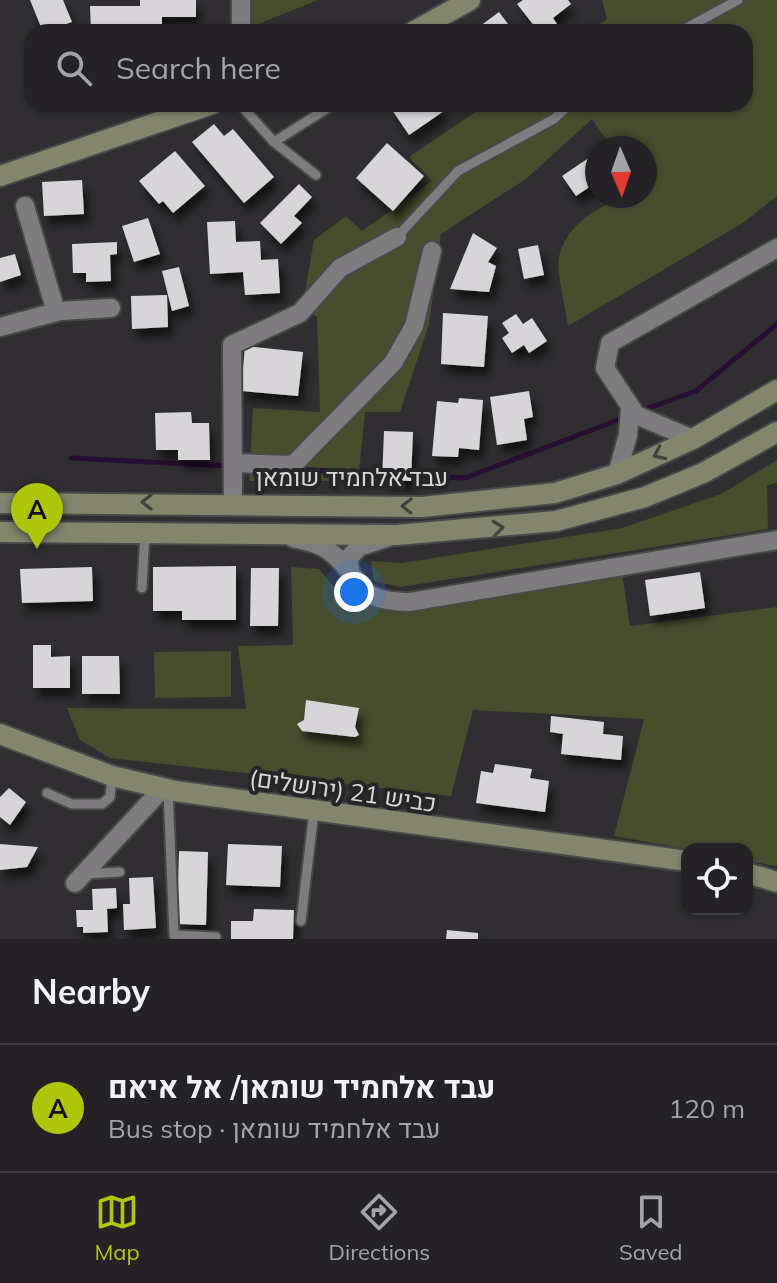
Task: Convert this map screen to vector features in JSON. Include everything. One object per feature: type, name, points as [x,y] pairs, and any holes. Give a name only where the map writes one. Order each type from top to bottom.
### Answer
[{"type":"main road","points":[[427,24],[470,0]]},
{"type":"main road","points":[[0,179],[189,112]]},
{"type":"main road","name":"עבד אלחמיד שומאן","points":[[0,503],[422,507],[555,493],[617,474],[693,439],[777,390]]},
{"type":"main road","points":[[0,532],[397,535],[556,521],[645,497],[703,473],[777,432]]},
{"type":"main road","name":"כביש 21 (ירושלים)","points":[[0,734],[112,776],[165,789],[681,860]]},
{"type":"main road","points":[[753,875],[777,882]]},
{"type":"street","points":[[241,0],[241,24]]},
{"type":"street","points":[[25,206],[56,312]]},
{"type":"street","points":[[233,503],[232,345],[300,313],[340,268],[397,237]]},
{"type":"street","points":[[693,439],[630,409],[605,368],[610,343],[777,248]]},
{"type":"street","points":[[233,463],[293,465],[393,363],[414,326],[432,251]]},
{"type":"street","points":[[0,327],[56,312],[111,308]]},
{"type":"street","points":[[617,474],[628,435],[630,409]]},
{"type":"street","points":[[268,532],[326,549],[359,588],[372,597],[410,602],[777,540]]},
{"type":"street","points":[[351,575],[348,559],[359,547],[397,535]]},
{"type":"street","points":[[78,878],[165,789]]},
{"type":"lane","points":[[694,24],[738,0]]},
{"type":"lane","points":[[247,112],[274,142],[316,175]]},
{"type":"lane","points":[[274,142],[321,112]]},
{"type":"lane","points":[[397,237],[458,171],[561,112]]},
{"type":"lane","points":[[142,588],[145,532]]},
{"type":"lane","points":[[47,793],[72,804],[102,804],[110,797],[112,776]]},
{"type":"lane","points":[[165,789],[174,935],[216,937]]},
{"type":"lane","points":[[301,921],[314,811]]},
{"type":"lane","points":[[78,878],[120,872]]},
{"type":"green space","points":[[237,0],[318,0],[258,24],[240,24]]},
{"type":"green space","points":[[602,0],[777,0],[777,196],[743,223],[568,326],[559,257],[571,232],[581,221],[601,208],[657,208],[657,136],[604,136],[592,119],[526,179],[441,234],[429,324],[400,412],[365,412],[358,481],[249,481],[253,408],[320,412],[317,317],[302,309],[314,240],[346,216],[362,231],[432,181],[409,157],[475,112],[753,112],[753,24],[600,24],[607,19]]},
{"type":"green space","points":[[777,460],[777,482],[767,486],[768,529],[400,587],[374,581],[371,561],[402,563],[622,528],[721,494]]},
{"type":"green space","points":[[291,567],[319,569],[338,592],[399,612],[622,573],[630,626],[777,607],[777,866],[753,862],[753,843],[681,843],[681,848],[614,836],[644,719],[473,710],[451,796],[110,758],[80,740],[67,708],[246,709],[238,646],[293,645]]},
{"type":"green space","points":[[231,651],[231,697],[155,698],[154,652]]},
{"type":"building","points":[[30,0],[63,0],[72,22],[40,24]]},
{"type":"building","points":[[140,0],[196,0],[196,17],[162,17],[162,24],[91,24],[90,6],[140,6]]},
{"type":"building","points":[[523,0],[568,0],[571,4],[553,18],[557,24],[533,24],[517,4]]},
{"type":"building","points":[[499,12],[508,24],[483,24]]},
{"type":"building","points":[[393,112],[443,112],[409,135]]},
{"type":"building","points":[[214,124],[224,136],[233,129],[274,177],[244,203],[192,142]]},
{"type":"building","points":[[387,143],[424,176],[393,211],[356,178]]},
{"type":"building","points":[[175,151],[205,186],[173,213],[163,201],[159,204],[139,181]]},
{"type":"building","points":[[585,160],[585,190],[576,196],[562,176]]},
{"type":"building","points":[[82,180],[84,214],[44,216],[42,182]]},
{"type":"building","points":[[299,184],[312,197],[294,216],[302,223],[281,244],[260,223]]},
{"type":"building","points":[[148,218],[160,254],[134,262],[122,226]]},
{"type":"building","points":[[235,221],[236,242],[260,241],[261,260],[278,259],[280,293],[245,295],[243,272],[210,274],[207,222]]},
{"type":"building","points":[[473,233],[497,248],[488,262],[496,266],[489,292],[450,289]]},
{"type":"building","points":[[117,242],[117,254],[110,255],[111,281],[86,282],[86,273],[73,273],[72,244]]},
{"type":"building","points":[[538,245],[544,275],[524,279],[518,249]]},
{"type":"building","points":[[15,254],[21,275],[0,282],[0,258]]},
{"type":"building","points":[[179,267],[189,306],[172,311],[162,271]]},
{"type":"building","points":[[167,295],[168,327],[132,329],[131,296]]},
{"type":"building","points":[[443,313],[488,316],[484,367],[441,364]]},
{"type":"building","points":[[516,314],[523,324],[532,318],[547,341],[529,353],[524,345],[512,353],[502,338],[509,333],[502,323]]},
{"type":"building","points":[[245,346],[303,352],[298,396],[241,391]]},
{"type":"building","points":[[529,391],[533,417],[524,419],[527,440],[497,445],[490,397]]},
{"type":"building","points":[[459,398],[483,400],[479,450],[459,448],[458,457],[432,456],[437,401],[458,403]]},
{"type":"building","points":[[191,412],[192,423],[209,423],[210,460],[178,460],[178,450],[156,450],[155,413]]},
{"type":"building","points":[[384,431],[413,432],[411,481],[382,480]]},
{"type":"building","points":[[236,566],[236,620],[182,620],[182,611],[153,611],[153,567]]},
{"type":"building","points":[[92,567],[93,601],[22,603],[20,569]]},
{"type":"building","points":[[251,568],[279,568],[278,626],[250,626]]},
{"type":"building","points":[[700,572],[705,608],[650,616],[645,580]]},
{"type":"building","points":[[33,645],[51,645],[51,657],[70,656],[70,688],[33,688]]},
{"type":"building","points":[[82,656],[119,656],[120,694],[82,694]]},
{"type":"building","points":[[306,700],[359,708],[355,727],[359,735],[302,731],[297,724],[304,720]]},
{"type":"building","points":[[551,716],[604,722],[603,734],[623,736],[621,760],[561,754],[563,734],[550,732]]},
{"type":"building","points":[[495,764],[532,769],[530,778],[549,781],[545,812],[476,803],[481,771],[493,773]]},
{"type":"building","points":[[9,788],[26,802],[10,825],[0,817],[0,797]]},
{"type":"building","points":[[0,844],[38,847],[27,867],[0,870]]},
{"type":"building","points":[[228,844],[282,846],[280,887],[226,885]]},
{"type":"building","points":[[179,851],[208,852],[206,925],[177,924]]},
{"type":"building","points":[[153,877],[156,928],[124,930],[123,904],[130,904],[129,878]]},
{"type":"building","points":[[116,888],[117,908],[107,909],[108,932],[83,933],[83,927],[77,927],[76,910],[93,910],[92,889]]},
{"type":"building","points":[[254,909],[294,910],[293,939],[231,939],[231,921],[253,921]]},
{"type":"building","points":[[447,930],[478,933],[478,939],[446,939]]},
{"type":"waterway","points":[[643,410],[696,391],[777,324]]},
{"type":"waterway","points":[[407,475],[465,478],[626,417]]},
{"type":"waterway","points":[[71,458],[229,466]]},
{"type":"waterway","points":[[295,469],[385,474]]},
{"type":"place","name":"עבד אלחמיד שומאן/ אל איאם","points":[[37,549]]}]
